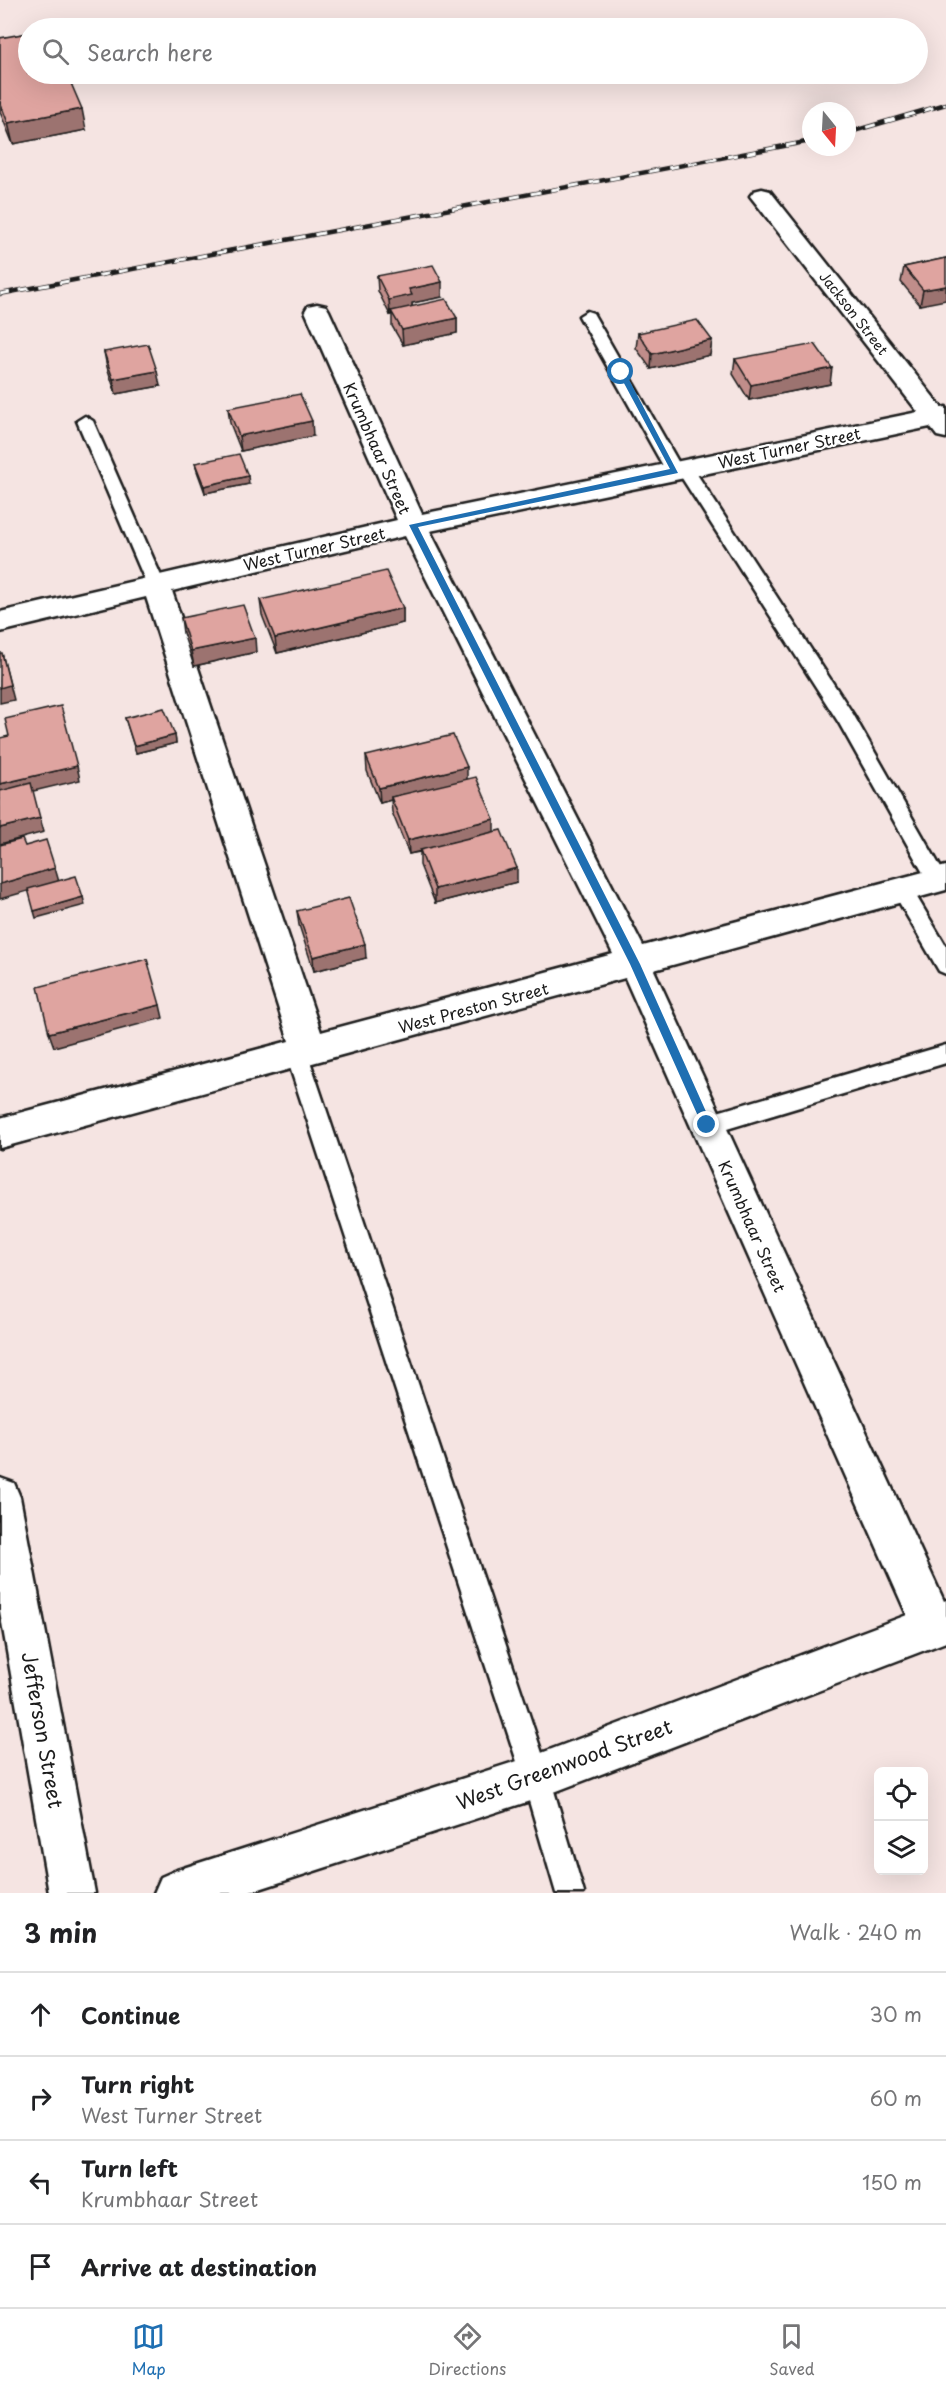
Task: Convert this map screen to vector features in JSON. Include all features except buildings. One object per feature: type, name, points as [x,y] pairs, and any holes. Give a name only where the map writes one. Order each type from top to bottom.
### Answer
[{"type":"street","name":"Jackson Street","points":[[762,196],[943,420]]},
{"type":"street","name":"Krumbhaar Street","points":[[317,311],[413,525],[635,964],[707,1125],[939,1623]]},
{"type":"street","name":"West Turner Street","points":[[0,622],[413,525],[680,470],[943,420]]},
{"type":"street","points":[[156,585],[303,1053]]},
{"type":"street","name":"West Preston Street","points":[[0,1133],[635,964],[942,879]]},
{"type":"street","name":"Jefferson Street","points":[[0,1497],[72,1893]]},
{"type":"street","name":"West Greenwood Street","points":[[177,1893],[536,1777],[939,1623]]},
{"type":"lane","points":[[587,316],[680,470],[846,719],[942,879]]},
{"type":"lane","points":[[85,421],[156,585]]},
{"type":"lane","points":[[902,890],[946,964]]},
{"type":"lane","points":[[303,1053],[536,1777],[570,1893]]},
{"type":"lane","points":[[707,1125],[946,1054]]},
{"type":"railway","points":[[856,130],[946,104]]},
{"type":"railway","points":[[0,294],[802,143]]},
{"type":"route","points":[[621,372],[675,471],[413,525],[635,964],[707,1125]]}]
